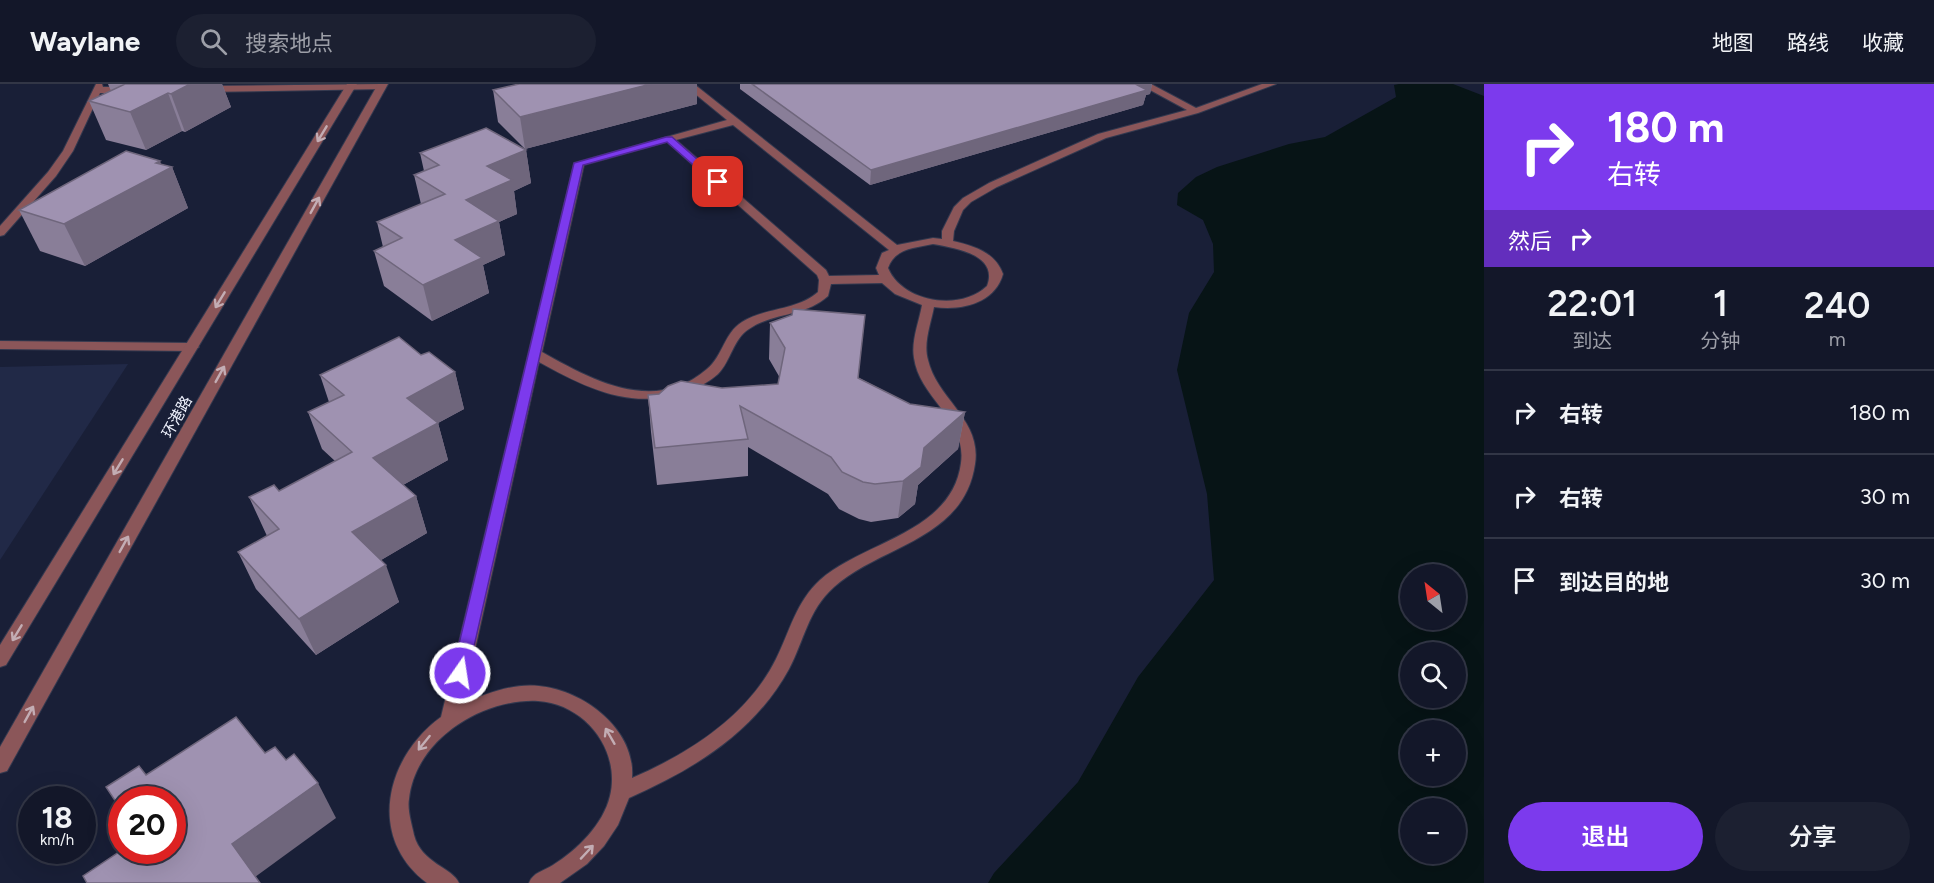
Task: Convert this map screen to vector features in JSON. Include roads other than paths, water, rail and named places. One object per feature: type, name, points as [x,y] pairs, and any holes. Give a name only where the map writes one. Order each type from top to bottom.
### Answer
[{"type":"street","points":[[688,84],[895,249]]},
{"type":"street","points":[[1144,84],[1195,111]]},
{"type":"street","points":[[947,242],[948,231],[958,209],[986,189],[1092,140],[1195,111],[1271,84]]},
{"type":"street","name":"环港路","points":[[0,660],[351,86]]},
{"type":"street","points":[[189,89],[382,86]]},
{"type":"street","name":"环港路","points":[[0,765],[382,86]]},
{"type":"street","points":[[0,233],[32,200],[68,151],[99,87],[142,90]]},
{"type":"street","points":[[450,719],[579,163],[735,121]]},
{"type":"street","points":[[535,354],[590,382],[620,393],[638,395],[674,391],[704,379],[715,370],[722,360],[729,341],[743,326],[764,316],[802,308],[819,299],[824,293],[825,280],[816,268],[669,139]]},
{"type":"street","points":[[919,242],[947,242],[974,250],[992,264],[996,280],[992,288],[984,295],[960,303],[928,303],[901,294],[884,279],[881,271],[882,262],[895,249],[919,242]]},
{"type":"street","points":[[825,280],[884,279]]},
{"type":"street","points":[[621,792],[654,779],[685,762],[737,722],[762,695],[781,667],[812,600],[843,570],[918,534],[944,514],[962,489],[969,463],[967,437],[956,412],[925,374],[920,358],[928,303]]},
{"type":"street","points":[[0,345],[192,347]]},
{"type":"street","points":[[449,883],[424,868],[409,848],[400,827],[398,803],[403,779],[413,756],[430,735],[450,719],[473,705],[497,697],[523,693],[547,695],[589,712],[605,728],[616,747],[621,769],[621,792],[613,816],[599,839],[580,860],[539,883]]}]
